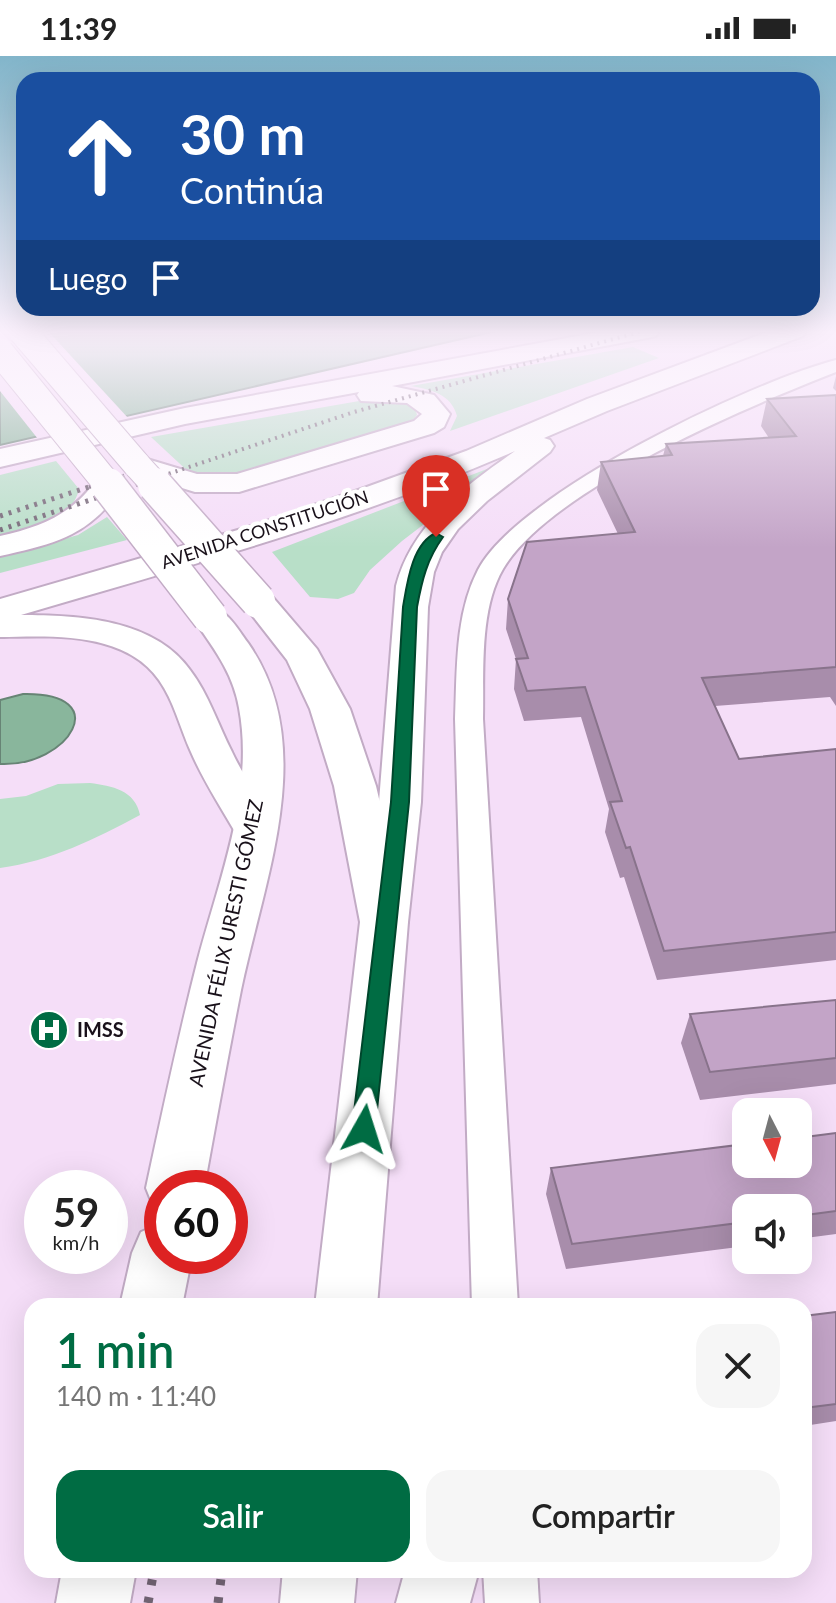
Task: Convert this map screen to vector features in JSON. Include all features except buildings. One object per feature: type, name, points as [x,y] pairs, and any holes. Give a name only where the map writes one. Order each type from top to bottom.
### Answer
[{"type":"main road","name":"AVENIDA FÉLIX URESTI GÓMEZ","points":[[42,403],[245,664],[260,713],[262,768],[254,826],[205,1036],[179,1170]]},
{"type":"main road","points":[[84,403],[304,657],[330,709],[355,786],[384,922]]},
{"type":"main road","points":[[0,458],[255,403]]},
{"type":"main road","points":[[185,416],[310,403]]},
{"type":"main road","points":[[137,465],[195,483],[239,483],[424,427],[434,421],[436,414],[432,405],[427,403]]},
{"type":"main road","name":"AVENIDA CONSTITUCIÓN","points":[[0,610],[266,532],[375,495],[476,457],[602,403]]},
{"type":"main road","points":[[0,583],[244,511],[489,432],[597,405]]},
{"type":"main road","points":[[347,1298],[384,922],[400,802],[410,607],[415,578],[426,550],[447,524],[485,489],[597,405]]},
{"type":"main road","points":[[0,546],[44,535],[77,520],[98,501],[108,485]]},
{"type":"main road","points":[[0,626],[66,627],[101,633],[133,642],[158,657],[179,680],[215,762],[254,826]]},
{"type":"main road","points":[[153,1298],[158,1274]]},
{"type":"main road","points":[[93,1603],[98,1578]]},
{"type":"main road","points":[[317,1603],[319,1578]]},
{"type":"main road","points":[[433,1603],[440,1578]]},
{"type":"street","points":[[495,1298],[469,719],[473,651],[481,601],[491,567],[525,528],[574,492],[691,427],[748,403]]},
{"type":"street","points":[[510,1578],[512,1603]]},
{"type":"shaded area","points":[[0,403],[182,403],[0,445]]},
{"type":"shaded area","points":[[347,403],[408,403],[415,408],[417,415],[410,424],[243,475],[193,476],[151,437]]},
{"type":"shaded area","points":[[450,403],[530,403],[450,431],[457,416]]},
{"type":"shaded area","points":[[56,461],[79,489],[75,500],[68,509],[47,522],[0,536],[0,475]]},
{"type":"shaded area","points":[[505,462],[402,541],[370,570],[354,593],[338,599],[310,597],[272,552]]},
{"type":"shaded area","points":[[107,517],[127,540],[0,573],[0,557],[78,535]]},
{"type":"shaded area","points":[[23,694],[52,697],[68,705],[75,716],[72,729],[62,743],[46,754],[25,762],[0,764],[0,700]]},
{"type":"shaded area","points":[[90,783],[114,788],[128,795],[140,815],[55,854],[0,868],[0,799],[26,796],[58,784]]},
{"type":"pier","points":[[10,403],[114,403],[129,419],[38,439]]},
{"type":"railway","points":[[0,530],[385,403]]},
{"type":"railway","points":[[89,487],[154,466]]},
{"type":"railway","points":[[0,516],[95,485]]},
{"type":"railway","points":[[148,1603],[153,1578]]},
{"type":"railway","points":[[218,1603],[221,1578]]},
{"type":"place","name":"IMSS","points":[[49,1030]]},
{"type":"route","points":[[364,1129],[384,922],[400,802],[410,607],[415,578],[426,550],[436,537]]}]
